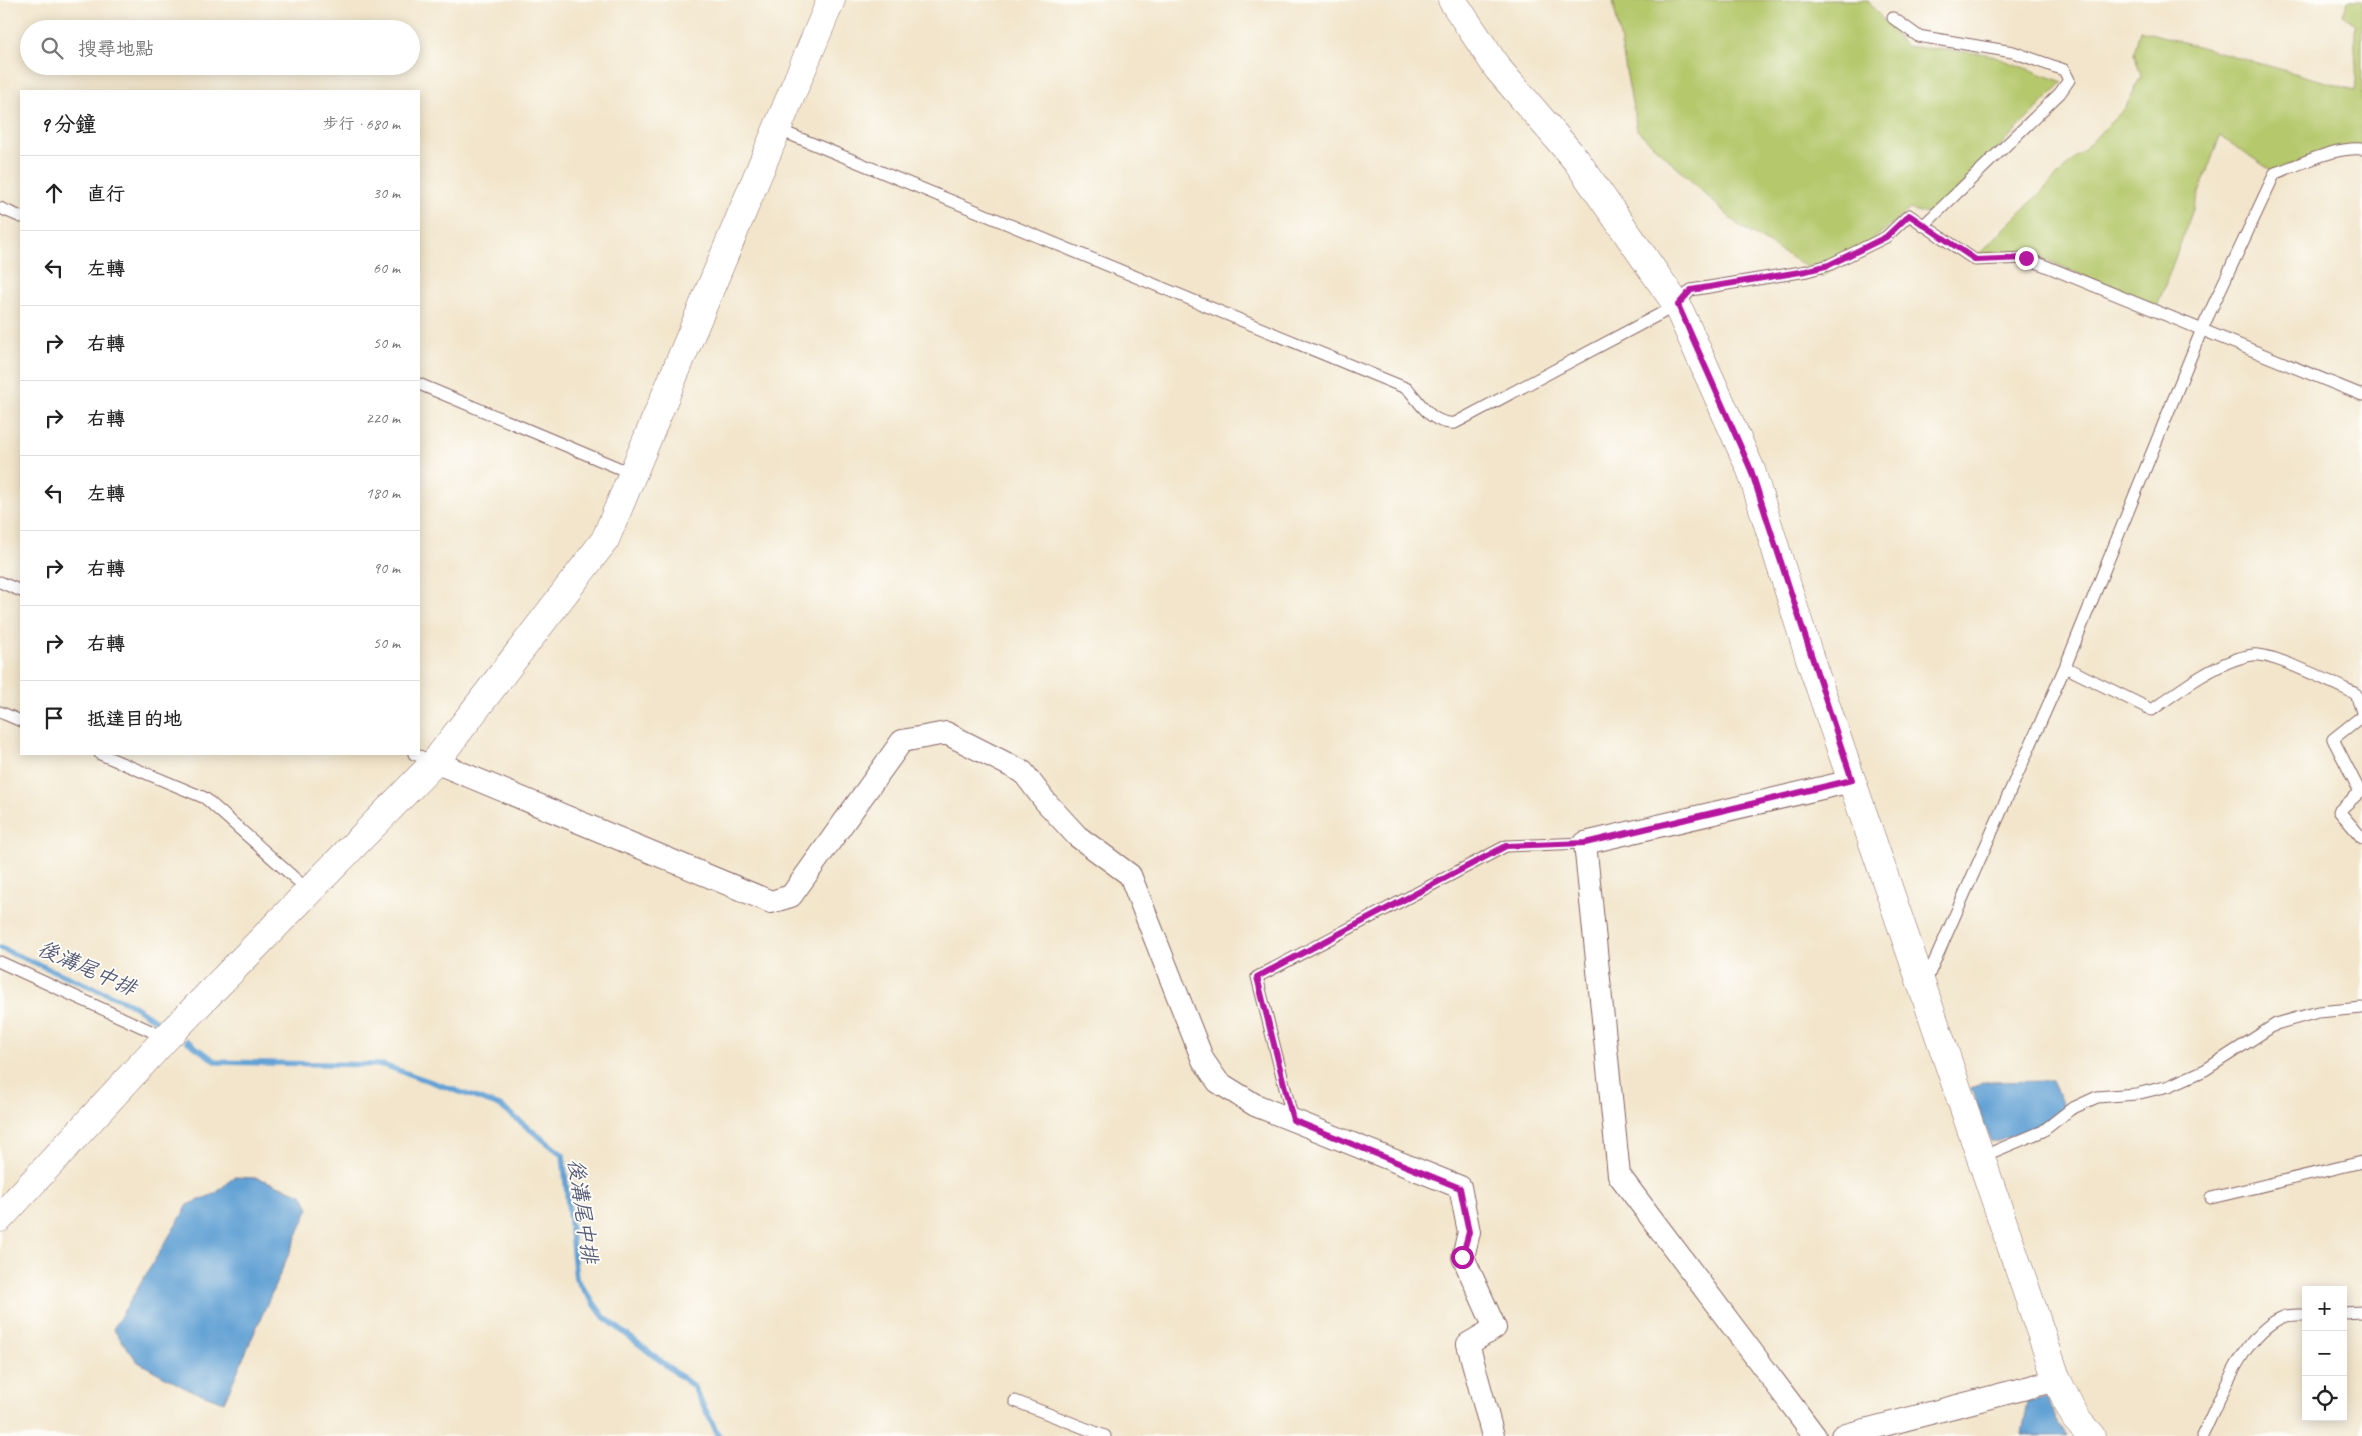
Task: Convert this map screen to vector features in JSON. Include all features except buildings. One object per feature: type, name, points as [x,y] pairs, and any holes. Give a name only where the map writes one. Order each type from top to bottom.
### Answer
[{"type":"street","points":[[0,1218],[166,1038],[309,891],[424,758],[605,540],[831,0]]},
{"type":"street","points":[[1452,0],[1498,69],[1576,160],[1678,305],[1751,470],[1922,990],[1982,1158],[2057,1380],[2076,1419],[2091,1436]]},
{"type":"street","points":[[424,758],[771,902],[791,896],[902,741],[946,733],[1023,772],[1044,801],[1077,836],[1130,875],[1203,1060],[1218,1082],[1255,1105],[1460,1188],[1469,1232],[1462,1257],[1495,1328],[1468,1344],[1493,1436]]},
{"type":"street","points":[[1815,1436],[1619,1175],[1585,843],[1852,780]]},
{"type":"street","points":[[1842,1436],[2057,1380]]},
{"type":"lane","points":[[1893,18],[1918,36],[2013,52],[2064,70],[2069,80],[2060,93],[1923,226]]},
{"type":"lane","points":[[777,129],[1408,389],[1435,421],[1455,423],[1678,305],[1691,290],[1806,271],[1829,265],[1886,237],[1909,215],[1976,260],[2026,258],[2362,395]]},
{"type":"lane","points":[[1922,990],[2065,667],[2202,329],[2275,173],[2324,156],[2354,148],[2362,148]]},
{"type":"lane","points":[[0,208],[20,217]]},
{"type":"lane","points":[[420,384],[633,474]]},
{"type":"lane","points":[[0,582],[20,591]]},
{"type":"lane","points":[[2065,667],[2152,710],[2219,666],[2254,654],[2297,667],[2356,694],[2362,714],[2333,739],[2360,792],[2339,811],[2362,838]]},
{"type":"lane","points":[[0,712],[20,721]]},
{"type":"lane","points":[[102,755],[205,798],[309,891]]},
{"type":"lane","points":[[1293,1120],[1257,977],[1506,846],[1585,843]]},
{"type":"lane","points":[[0,962],[166,1038]]},
{"type":"lane","points":[[1982,1158],[2043,1131],[2071,1109],[2097,1097],[2136,1094],[2169,1086],[2205,1070],[2276,1024],[2318,1012],[2362,1008]]},
{"type":"lane","points":[[2212,1198],[2362,1162]]},
{"type":"lane","points":[[2347,1313],[2362,1312]]},
{"type":"lane","points":[[2202,1436],[2245,1350],[2264,1329],[2284,1316],[2302,1315]]},
{"type":"lane","points":[[1016,1401],[1105,1436]]},
{"type":"green space","points":[[1613,0],[1867,0],[1905,46],[1987,54],[2063,82],[1932,216],[1910,209],[1857,253],[1823,277],[1738,225],[1637,130]]},
{"type":"green space","points":[[2348,0],[2362,0],[2362,149],[2275,173],[2220,136],[2157,307],[2035,255],[1991,261],[1979,254],[2126,107],[2141,76],[2134,53],[2140,30],[2355,90],[2356,25],[2343,15]]},
{"type":"water","points":[[2052,1081],[2064,1107],[2033,1129],[1992,1143],[1971,1089],[1984,1082]]},
{"type":"water","points":[[234,1177],[258,1178],[302,1194],[309,1208],[224,1402],[185,1388],[138,1362],[113,1329],[188,1205],[216,1193]]},
{"type":"water","points":[[2046,1398],[2067,1436],[2022,1436],[2028,1401]]},
{"type":"waterway","name":"後溝尾中排","points":[[0,948],[129,1003],[158,1022]]},
{"type":"waterway","name":"後溝尾中排","points":[[187,1041],[217,1062],[383,1065],[500,1106],[563,1155],[576,1279],[604,1317],[693,1386],[719,1436]]},
{"type":"route","points":[[1462,1257],[1469,1232],[1460,1188],[1293,1120],[1257,977],[1506,846],[1585,843],[1852,780],[1809,656],[1751,470],[1678,305],[1691,290],[1806,271],[1829,265],[1886,237],[1909,215],[1976,260],[1989,261],[2026,258]]}]
